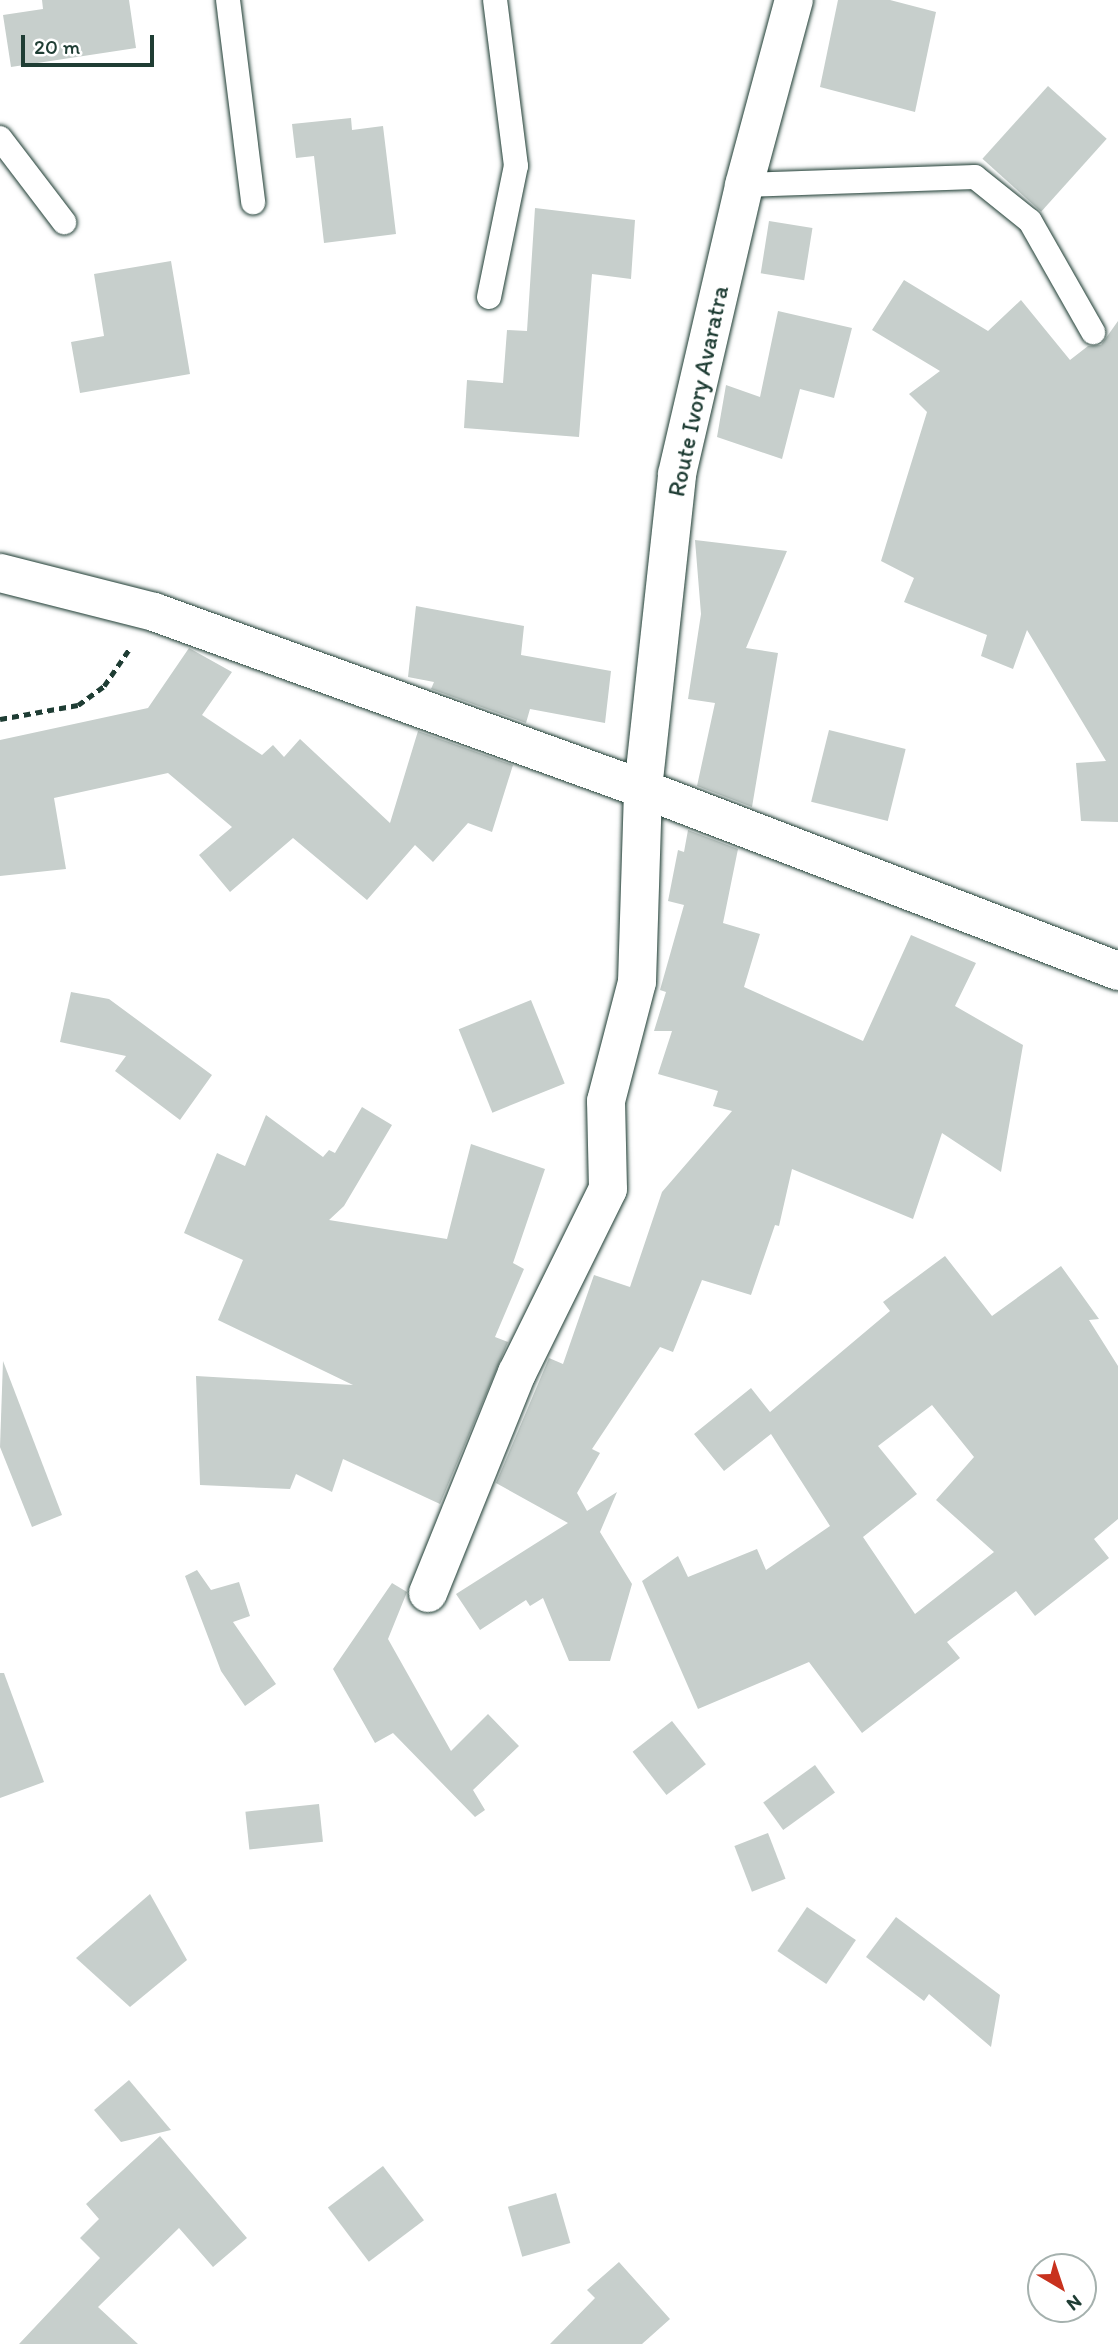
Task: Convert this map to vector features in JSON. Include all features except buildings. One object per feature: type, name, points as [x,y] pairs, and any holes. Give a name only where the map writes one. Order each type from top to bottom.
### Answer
[{"type":"street","name":"Route Ivory Avaratra","points":[[428,1593],[517,1373],[608,1189],[606,1101],[638,982],[643,789],[677,474],[744,186],[794,0]]},
{"type":"street","points":[[0,573],[154,612],[643,789],[1118,971]]},
{"type":"lane","points":[[228,0],[253,202]]},
{"type":"lane","points":[[489,297],[516,166],[495,0]]},
{"type":"lane","points":[[0,138],[64,222]]},
{"type":"lane","points":[[744,186],[975,177],[1030,221],[1093,332]]},
{"type":"path","points":[[0,719],[78,705],[104,686],[154,612]]}]
